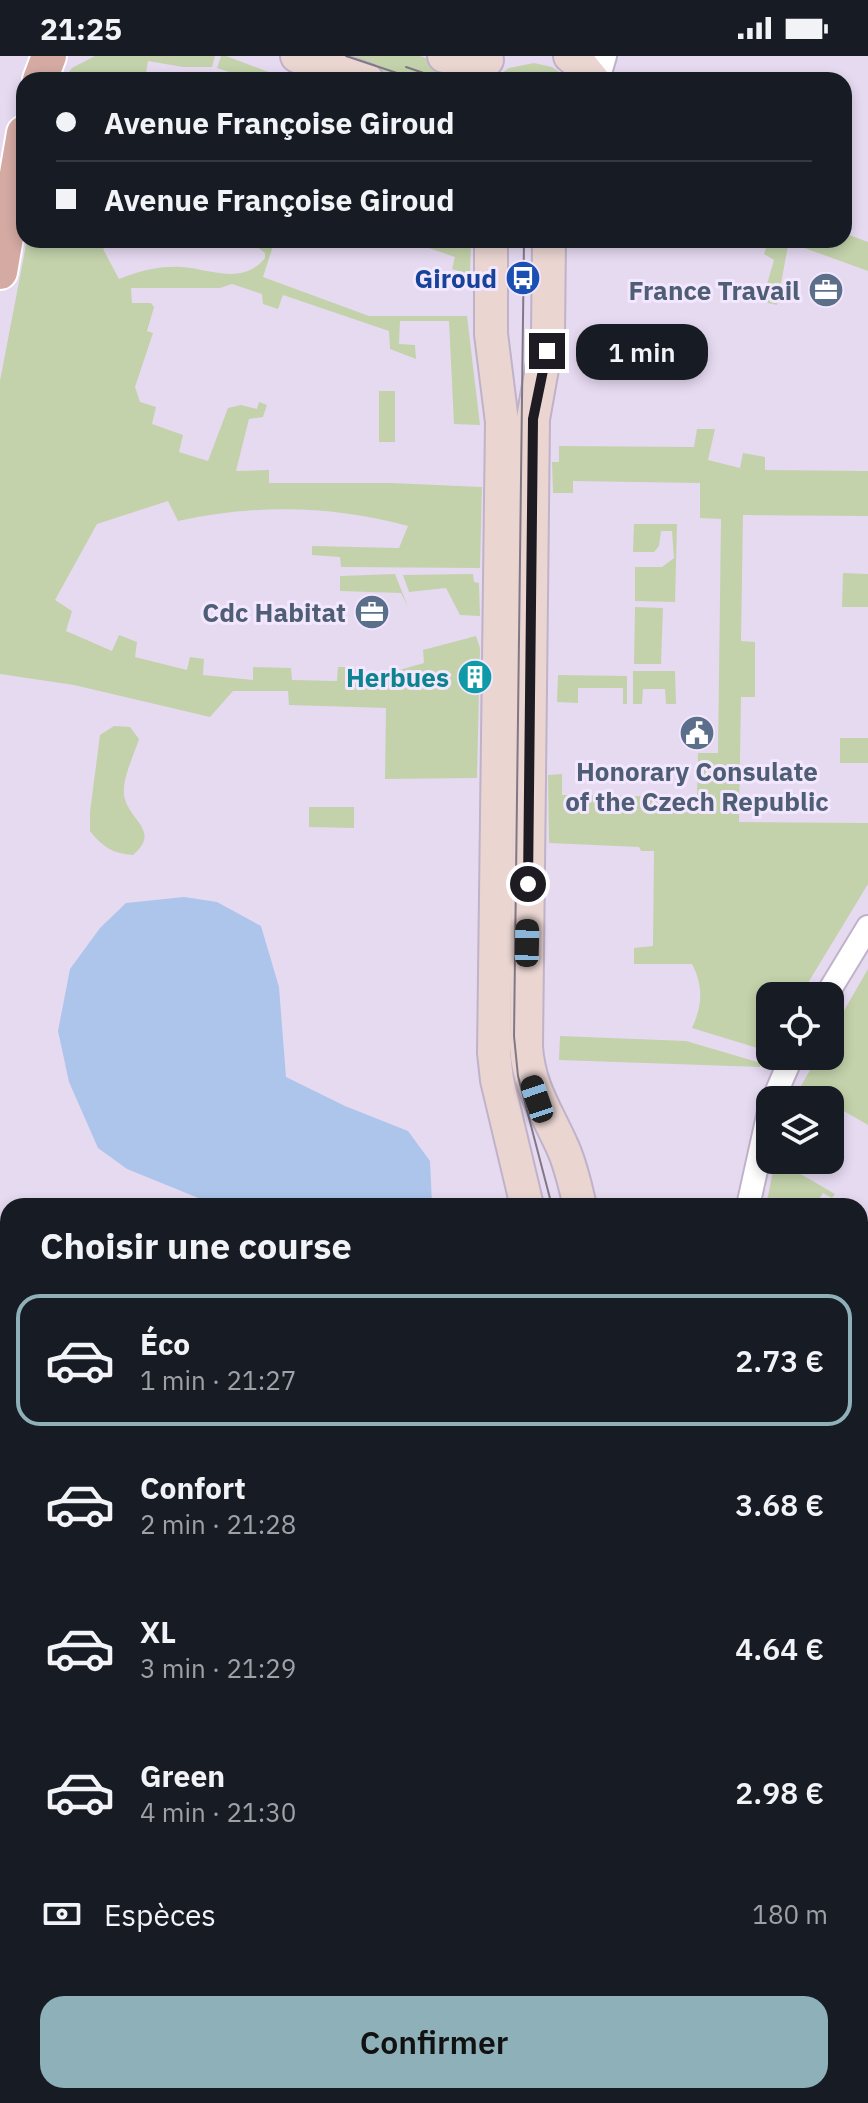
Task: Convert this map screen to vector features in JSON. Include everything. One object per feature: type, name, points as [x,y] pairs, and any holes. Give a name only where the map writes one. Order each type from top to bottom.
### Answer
[{"type":"main road","points":[[0,272],[16,179]]},
{"type":"street","points":[[297,56],[344,72]]},
{"type":"street","points":[[444,56],[484,65]]},
{"type":"street","points":[[570,56],[588,72]]},
{"type":"street","points":[[491,248],[491,334],[502,422],[494,1053],[497,1080],[525,1198]]},
{"type":"street","points":[[549,248],[548,335],[533,419],[526,1047],[527,1066],[537,1099],[563,1147],[578,1198]]},
{"type":"street","points":[[835,982],[868,927]]},
{"type":"street","points":[[750,1198],[756,1170]]},
{"type":"green space","points":[[95,56],[215,56],[212,67],[183,67],[148,61],[146,72],[69,72]]},
{"type":"green space","points":[[221,56],[226,56],[269,72],[229,72],[217,68]]},
{"type":"green space","points":[[320,56],[420,56],[440,63],[436,72],[365,72]]},
{"type":"green space","points":[[534,63],[559,72],[503,72]]},
{"type":"green space","points":[[852,236],[868,242],[868,271],[805,248],[852,248]]},
{"type":"green space","points":[[25,248],[104,248],[119,279],[165,267],[226,274],[247,272],[265,258],[265,253],[259,248],[272,248],[263,277],[369,316],[467,316],[480,425],[454,424],[449,321],[400,321],[399,344],[415,345],[416,359],[390,349],[389,331],[283,295],[278,309],[263,304],[262,294],[232,284],[220,288],[131,288],[132,303],[151,303],[154,307],[147,331],[153,333],[135,387],[140,402],[156,407],[152,424],[183,435],[179,452],[208,461],[228,408],[241,405],[257,409],[259,402],[267,405],[263,417],[249,419],[236,471],[269,470],[269,483],[482,487],[480,568],[341,567],[340,557],[312,555],[312,546],[399,548],[408,526],[351,514],[293,509],[207,515],[178,521],[168,501],[97,524],[55,600],[72,611],[66,631],[112,651],[119,635],[137,642],[135,657],[187,670],[190,657],[204,659],[203,675],[253,680],[253,667],[291,668],[292,680],[337,681],[338,667],[355,667],[357,679],[375,677],[424,663],[423,650],[476,636],[480,648],[477,778],[385,779],[386,708],[289,705],[288,691],[233,691],[210,717],[74,685],[0,674],[0,381]]},
{"type":"green space","points":[[429,248],[471,248],[470,275],[452,269],[455,257]]},
{"type":"green space","points":[[766,248],[788,248],[777,305],[763,298],[774,260],[764,254]]},
{"type":"green space","points":[[379,391],[395,391],[395,442],[379,442]]},
{"type":"green space","points":[[697,429],[715,429],[708,460],[740,468],[743,453],[765,457],[765,470],[868,471],[868,516],[743,515],[741,641],[755,642],[755,697],[741,697],[739,822],[868,823],[868,884],[808,982],[756,982],[756,1048],[692,1028],[700,996],[692,964],[634,964],[634,948],[653,946],[654,851],[641,851],[639,847],[549,843],[548,775],[562,774],[562,795],[697,797],[698,753],[718,753],[721,519],[700,518],[700,483],[573,481],[573,493],[553,493],[552,462],[559,462],[559,446],[694,447]]},
{"type":"green space","points":[[634,524],[677,524],[675,602],[635,601],[635,567],[662,567],[674,558],[672,531],[661,531],[659,546],[654,552],[633,552]]},
{"type":"green space","points":[[843,573],[868,574],[868,607],[842,607]]},
{"type":"green space","points":[[395,574],[408,607],[401,593],[340,591],[340,576]]},
{"type":"green space","points":[[473,574],[474,582],[479,583],[480,616],[460,615],[446,588],[409,592],[403,575]]},
{"type":"green space","points":[[635,607],[663,608],[661,664],[634,664]]},
{"type":"green space","points":[[633,671],[675,671],[676,704],[666,704],[665,689],[643,689],[642,704],[633,704]]},
{"type":"green space","points":[[558,675],[627,676],[627,704],[623,704],[623,688],[578,688],[578,703],[557,702]]},
{"type":"green space","points":[[114,726],[130,727],[139,739],[124,789],[127,804],[144,832],[141,846],[133,855],[109,849],[90,831],[100,735]]},
{"type":"green space","points":[[840,738],[868,738],[868,763],[840,763]]},
{"type":"green space","points":[[309,807],[354,807],[354,828],[309,827]]},
{"type":"green space","points":[[868,969],[868,1125],[844,1111],[844,1086],[801,1086],[810,1070],[844,1070],[844,1011]]},
{"type":"green space","points":[[560,1036],[686,1041],[756,1062],[756,1067],[559,1060]]},
{"type":"green space","points":[[772,1174],[801,1174],[835,1194],[832,1198],[823,1193],[820,1198],[768,1198]]},
{"type":"water","points":[[184,897],[217,902],[261,926],[279,987],[286,1077],[345,1106],[408,1131],[430,1161],[432,1198],[198,1198],[127,1169],[98,1148],[69,1082],[58,1031],[70,969],[100,928],[126,903]]},
{"type":"tram line","points":[[346,56],[394,72]]},
{"type":"tram line","points":[[406,67],[421,72]]},
{"type":"tram line","points":[[524,248],[514,1036],[518,1076],[550,1198]]},
{"type":"place","name":"Giroud","points":[[523,278]]},
{"type":"place","name":"France Travail","points":[[826,290]]},
{"type":"place","name":"Cdc Habitat","points":[[372,612]]},
{"type":"place","name":"Herbues","points":[[475,677]]},
{"type":"place","name":"Honorary Consulate of the Czech Republic","points":[[697,733]]},
{"type":"route","points":[[528,884],[533,419],[547,351]]}]
